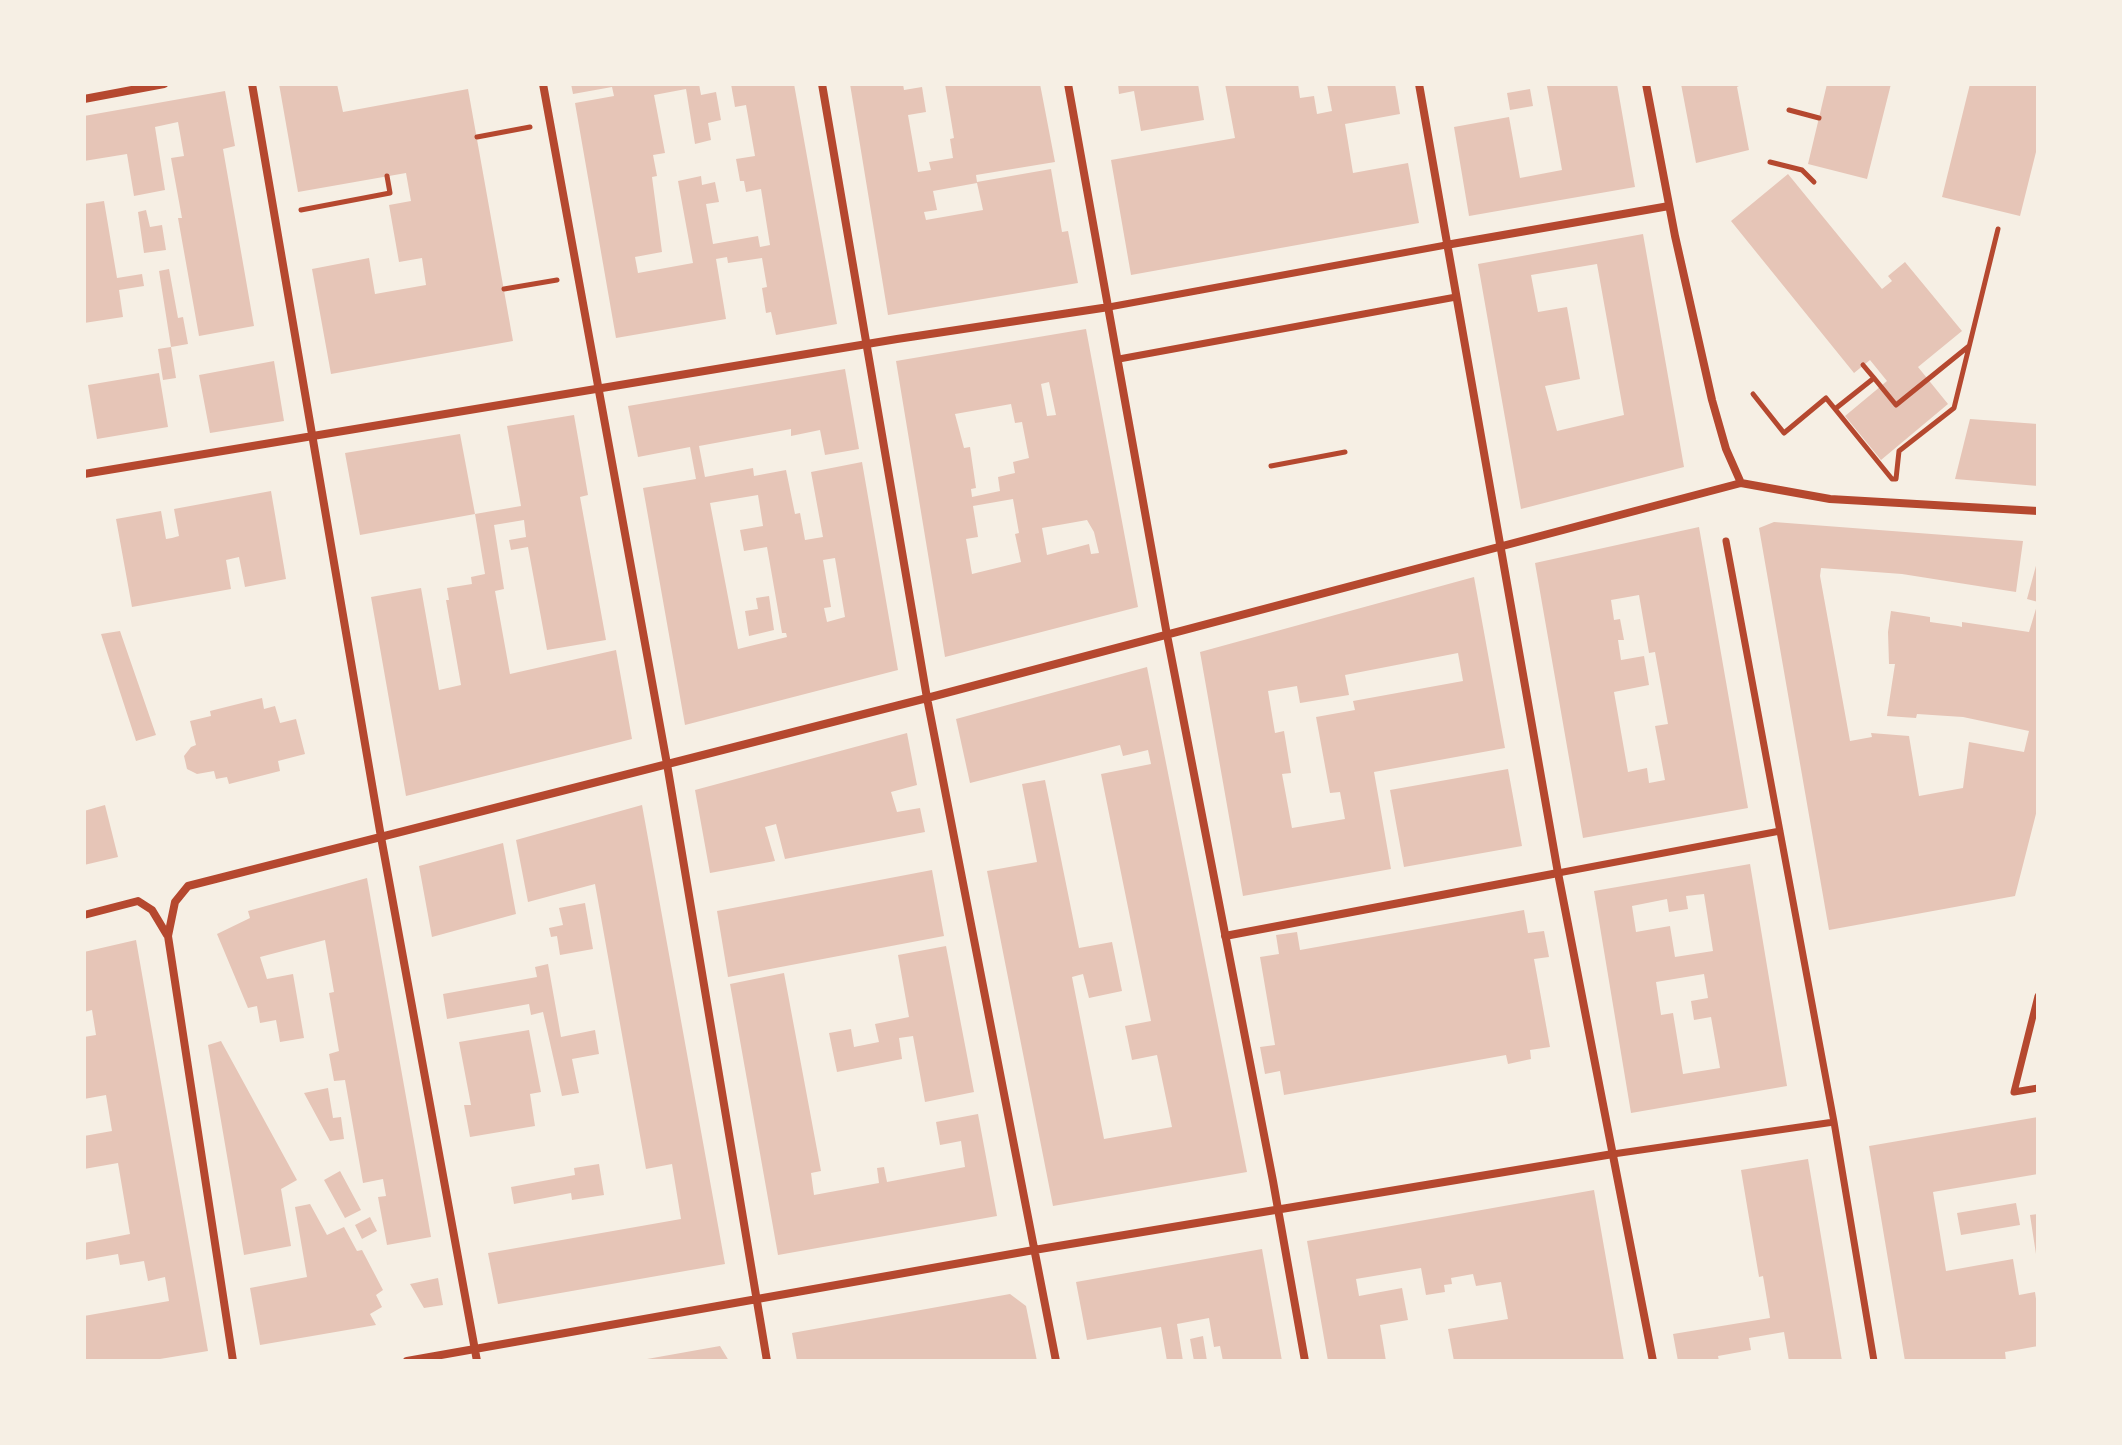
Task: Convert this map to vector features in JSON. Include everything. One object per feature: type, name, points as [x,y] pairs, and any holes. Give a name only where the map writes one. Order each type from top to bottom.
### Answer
[{"type":"street","points":[[84,99],[164,84]]},
{"type":"street","points":[[252,84],[381,837],[477,1361]]},
{"type":"street","points":[[543,84],[667,764],[767,1361]]},
{"type":"street","points":[[822,84],[927,698],[1056,1361]]},
{"type":"street","points":[[1068,84],[1167,635],[1305,1361]]},
{"type":"street","points":[[1419,84],[1498,547],[1653,1361]]},
{"type":"street","points":[[1646,84],[1669,206],[1712,400],[1726,449],[1741,483]]},
{"type":"street","points":[[84,474],[1109,307],[1669,206]]},
{"type":"street","points":[[1119,359],[1456,297]]},
{"type":"street","points":[[233,1361],[168,936],[175,902],[188,886],[927,698],[1741,483],[1830,499],[2038,511]]},
{"type":"street","points":[[1726,541],[1834,1122],[1874,1361]]},
{"type":"street","points":[[1225,936],[1780,831]]},
{"type":"street","points":[[84,915],[138,901],[152,910],[168,936]]},
{"type":"street","points":[[2038,996],[2014,1092],[2038,1088]]},
{"type":"street","points":[[407,1361],[1278,1209],[1613,1154],[1834,1122]]},
{"type":"path","points":[[1789,110],[1819,118]]},
{"type":"path","points":[[477,137],[550,124]]},
{"type":"path","points":[[1770,162],[1802,170],[1814,182]]},
{"type":"path","points":[[301,210],[390,193],[387,176]]},
{"type":"path","points":[[1753,394],[1784,433],[1826,398],[1892,479],[1896,479],[1899,451],[1954,408],[1998,229]]},
{"type":"path","points":[[504,289],[577,276]]},
{"type":"path","points":[[1863,365],[1896,405],[1969,346]]},
{"type":"path","points":[[1835,409],[1874,378]]},
{"type":"path","points":[[1271,466],[1345,452]]},
{"type":"building","points":[[279,84],[337,84],[343,112],[468,89],[513,341],[331,374],[312,269],[369,258],[375,294],[426,285],[422,258],[399,262],[389,205],[411,201],[406,173],[298,192]]},
{"type":"building","points":[[571,84],[699,84],[701,95],[716,92],[721,120],[708,123],[711,140],[695,144],[686,89],[654,95],[665,153],[653,155],[657,176],[652,177],[662,252],[635,257],[638,273],[693,263],[678,181],[701,176],[702,185],[715,182],[719,202],[706,204],[713,244],[758,236],[760,247],[770,245],[761,189],[746,192],[744,181],[740,181],[736,159],[755,156],[746,105],[735,107],[731,84],[794,84],[837,324],[776,335],[771,312],[766,313],[762,288],[767,287],[762,258],[728,263],[727,257],[716,259],[726,319],[616,338],[575,103],[614,96],[612,87],[573,94]]},
{"type":"building","points":[[850,84],[903,84],[904,90],[922,87],[926,112],[908,115],[918,172],[931,170],[929,162],[953,158],[950,139],[954,138],[945,84],[1040,84],[1055,162],[976,175],[977,182],[1051,169],[1062,232],[1068,231],[1078,283],[888,315]],"holes":[[[977,183],[983,210],[926,220],[924,212],[937,210],[933,191]]]},
{"type":"building","points":[[1118,84],[1198,84],[1204,120],[1141,131],[1134,91],[1119,94]]},
{"type":"building","points":[[1225,84],[1298,84],[1300,98],[1314,96],[1317,114],[1332,111],[1327,84],[1395,84],[1400,114],[1345,124],[1353,173],[1408,163],[1419,223],[1131,275],[1111,160],[1235,138]]},
{"type":"building","points":[[1617,84],[1635,187],[1469,216],[1454,127],[1509,117],[1520,178],[1562,170],[1547,86]]},
{"type":"building","points":[[1681,84],[1743,84],[1737,87],[1749,150],[1696,163]]},
{"type":"building","points":[[1827,84],[1891,84],[1867,179],[1808,164]]},
{"type":"building","points":[[1970,84],[2038,84],[2038,144],[2020,216],[1942,197]]},
{"type":"building","points":[[1530,89],[1533,106],[1510,110],[1507,93]]},
{"type":"building","points":[[225,91],[235,146],[223,149],[254,326],[199,336],[178,218],[182,218],[171,158],[184,156],[178,122],[155,127],[165,190],[134,196],[127,154],[84,161],[84,116]]},
{"type":"building","points":[[1788,174],[1882,289],[1892,281],[1888,276],[1905,262],[1962,331],[1918,367],[1948,404],[1881,460],[1845,416],[1887,381],[1870,360],[1854,373],[1731,221]]},
{"type":"building","points":[[104,201],[117,278],[142,274],[144,286],[119,290],[123,317],[84,323],[84,204]]},
{"type":"building","points":[[146,210],[150,227],[162,225],[166,250],[144,253],[138,212]]},
{"type":"building","points":[[1643,234],[1684,467],[1521,509],[1478,264]],"holes":[[[1597,264],[1624,415],[1557,431],[1545,386],[1580,379],[1567,307],[1538,312],[1531,275]]]},
{"type":"building","points":[[169,269],[178,318],[183,317],[188,344],[171,347],[159,271]]},
{"type":"building","points":[[1086,329],[1138,607],[945,657],[896,361]],"holes":[[[1049,382],[1056,415],[1047,416],[1041,384]],[[1011,404],[1015,423],[1022,422],[1029,458],[1013,462],[1015,473],[998,477],[1000,491],[972,497],[971,489],[976,488],[970,447],[964,448],[955,414]],[[1013,499],[1019,533],[1015,534],[1021,562],[972,574],[966,539],[978,537],[973,506]],[[1087,520],[1094,532],[1099,553],[1091,554],[1089,544],[1047,555],[1042,528]]]},
{"type":"building","points":[[171,347],[176,378],[163,380],[158,349]]},
{"type":"building","points":[[274,361],[284,421],[210,433],[199,375]]},
{"type":"building","points":[[845,369],[859,449],[825,455],[820,430],[791,436],[791,429],[699,446],[705,477],[753,468],[754,476],[786,470],[795,514],[800,513],[805,540],[823,537],[811,472],[862,462],[898,670],[685,725],[643,488],[696,479],[690,447],[638,457],[628,406]],"holes":[[[758,495],[763,526],[740,530],[744,551],[767,547],[782,633],[786,633],[787,637],[738,649],[710,503]],[[835,558],[845,617],[827,622],[824,608],[831,607],[823,560]]]},
{"type":"building","points":[[159,373],[168,427],[97,439],[88,385]]},
{"type":"building","points":[[574,415],[588,495],[580,497],[606,640],[547,650],[528,547],[511,550],[509,540],[526,537],[524,520],[494,525],[504,589],[495,591],[510,674],[616,650],[632,739],[406,796],[371,597],[421,588],[439,690],[461,685],[446,600],[449,600],[447,588],[472,584],[471,577],[485,574],[475,514],[521,506],[507,426]]},
{"type":"building","points":[[1970,419],[2038,424],[2038,486],[1955,479]]},
{"type":"building","points":[[460,434],[475,514],[360,535],[345,453]]},
{"type":"building","points":[[271,491],[286,579],[245,587],[239,557],[226,560],[231,589],[132,607],[116,519],[161,511],[166,539],[172,538],[179,536],[174,509]]},
{"type":"building","points":[[1774,522],[2023,541],[2016,592],[1902,574],[1821,568],[1820,576],[1850,741],[1872,737],[1871,733],[1909,736],[1919,796],[1963,788],[1969,742],[2024,752],[2029,731],[1963,717],[1887,716],[1895,664],[1889,664],[1891,611],[1930,617],[1930,622],[1962,627],[1962,622],[2029,632],[2038,602],[2038,806],[2015,896],[1829,930],[1759,528]]},
{"type":"building","points":[[1699,527],[1748,808],[1583,838],[1535,563]],"holes":[[[1639,595],[1649,653],[1655,652],[1668,724],[1655,726],[1665,780],[1649,783],[1647,768],[1628,772],[1614,692],[1649,685],[1644,656],[1621,660],[1618,640],[1624,640],[1620,619],[1614,620],[1611,600]]]},
{"type":"building","points":[[2038,563],[2038,602],[2027,599]]},
{"type":"building","points":[[1474,577],[1505,748],[1374,772],[1391,869],[1243,896],[1200,652]],"holes":[[[1458,653],[1463,681],[1353,701],[1355,710],[1316,717],[1330,793],[1340,792],[1345,819],[1292,828],[1282,774],[1291,773],[1284,731],[1275,733],[1268,691],[1297,686],[1300,703],[1349,695],[1345,675]]]},
{"type":"building","points":[[769,596],[774,630],[749,636],[745,611],[758,609],[756,598]]},
{"type":"building","points":[[120,631],[156,735],[136,741],[101,634]]},
{"type":"building","points":[[1147,667],[1247,1172],[1053,1206],[987,871],[1037,862],[1022,784],[1045,780],[1079,948],[1112,942],[1122,991],[1089,998],[1083,974],[1072,977],[1104,1139],[1172,1127],[1157,1055],[1132,1060],[1125,1026],[1151,1021],[1101,774],[1151,764],[1148,750],[1123,756],[1120,745],[970,783],[956,719]]},
{"type":"building","points":[[262,698],[264,709],[275,706],[280,723],[296,719],[305,754],[278,761],[280,771],[229,784],[227,777],[216,779],[214,771],[197,774],[187,769],[184,756],[196,745],[190,721],[211,716],[210,711]]},
{"type":"building","points":[[907,733],[917,785],[891,792],[897,812],[920,808],[925,832],[785,859],[776,824],[765,827],[775,861],[710,873],[695,790]]},
{"type":"building","points":[[1508,769],[1522,846],[1404,867],[1390,790]]},
{"type":"building","points":[[105,805],[118,857],[84,865],[84,811]]},
{"type":"building","points":[[642,805],[725,1264],[498,1304],[488,1253],[681,1219],[672,1164],[646,1169],[595,884],[528,902],[516,840]]},
{"type":"building","points":[[503,843],[516,914],[432,937],[419,866]]},
{"type":"building","points":[[1750,864],[1787,1086],[1631,1113],[1594,891]],"holes":[[[1704,894],[1713,951],[1675,957],[1670,926],[1636,932],[1632,906],[1667,899],[1669,912],[1688,909],[1686,896]],[[1704,974],[1708,998],[1691,1001],[1694,1020],[1711,1017],[1720,1068],[1683,1074],[1673,1013],[1661,1015],[1656,982]]]},
{"type":"building","points":[[932,870],[944,936],[728,977],[717,911]]},
{"type":"building","points":[[367,878],[431,1237],[387,1245],[378,1197],[386,1196],[383,1179],[363,1183],[345,1080],[334,1081],[329,1054],[339,1051],[329,993],[334,992],[325,940],[260,957],[267,979],[293,974],[304,1038],[280,1042],[276,1020],[260,1023],[257,1006],[248,1008],[217,934],[250,918],[248,911]]},
{"type":"building","points":[[585,903],[593,949],[560,955],[557,936],[551,937],[549,928],[563,925],[559,908]]},
{"type":"building","points":[[1524,910],[1528,933],[1544,931],[1549,957],[1534,959],[1550,1047],[1530,1050],[1531,1059],[1508,1064],[1506,1055],[1284,1095],[1280,1071],[1265,1074],[1260,1047],[1275,1045],[1260,957],[1279,954],[1276,935],[1297,932],[1300,950]]},
{"type":"building","points":[[136,940],[208,1351],[148,1361],[84,1361],[84,1316],[169,1301],[165,1277],[148,1281],[144,1261],[120,1265],[118,1254],[84,1260],[84,1243],[130,1234],[118,1163],[84,1169],[84,1136],[112,1131],[106,1095],[84,1099],[84,1037],[96,1035],[92,1010],[84,1012],[84,952]]},
{"type":"building","points":[[946,946],[974,1092],[925,1102],[913,1036],[899,1038],[902,1059],[837,1072],[829,1033],[851,1029],[854,1047],[879,1042],[875,1024],[909,1017],[898,955]]},
{"type":"building","points":[[548,964],[561,1037],[595,1030],[599,1054],[572,1059],[579,1093],[562,1096],[543,1012],[531,1015],[529,1004],[447,1019],[443,994],[537,977],[535,967]]},
{"type":"building","points":[[784,973],[821,1171],[811,1173],[814,1195],[879,1183],[877,1168],[884,1167],[887,1182],[965,1167],[961,1141],[940,1145],[936,1122],[978,1114],[997,1216],[778,1255],[730,984]]},
{"type":"building","points":[[529,1030],[541,1092],[530,1094],[535,1126],[470,1137],[464,1105],[471,1105],[459,1042]]},
{"type":"building","points":[[221,1041],[297,1180],[281,1189],[291,1246],[244,1255],[208,1045]]},
{"type":"building","points":[[328,1088],[333,1118],[341,1117],[344,1139],[330,1141],[304,1093]]},
{"type":"building","points":[[2038,1117],[2038,1174],[1933,1192],[1946,1271],[2013,1259],[2019,1295],[2035,1292],[2038,1346],[2005,1352],[2006,1361],[1905,1361],[1869,1146]]},
{"type":"building","points":[[1808,1159],[1842,1361],[1789,1361],[1784,1332],[1749,1338],[1751,1350],[1718,1356],[1719,1361],[1678,1361],[1673,1334],[1770,1318],[1763,1276],[1759,1277],[1741,1170]]},
{"type":"building","points":[[599,1164],[604,1195],[572,1200],[571,1193],[514,1204],[511,1187],[575,1175],[574,1168]]},
{"type":"building","points":[[340,1171],[361,1210],[345,1218],[324,1180]]},
{"type":"building","points":[[1594,1190],[1624,1361],[1454,1361],[1448,1329],[1508,1319],[1501,1282],[1476,1286],[1473,1274],[1451,1278],[1452,1284],[1444,1285],[1445,1292],[1426,1295],[1421,1268],[1356,1279],[1359,1296],[1402,1288],[1408,1320],[1380,1325],[1386,1361],[1328,1361],[1307,1241]]},
{"type":"building","points":[[2016,1203],[2020,1225],[1961,1235],[1957,1213]]},
{"type":"building","points":[[310,1204],[327,1235],[344,1227],[357,1251],[362,1250],[383,1290],[376,1295],[382,1307],[370,1314],[376,1325],[260,1345],[250,1288],[307,1277],[295,1207]]},
{"type":"building","points":[[2038,1214],[2038,1253],[2036,1254],[2030,1215]]},
{"type":"building","points":[[370,1217],[377,1231],[362,1239],[355,1225]]},
{"type":"building","points":[[1262,1249],[1282,1361],[1223,1361],[1220,1346],[1214,1347],[1209,1318],[1177,1324],[1183,1361],[1167,1361],[1161,1327],[1087,1340],[1076,1282]]},
{"type":"building","points":[[438,1278],[443,1305],[424,1308],[410,1284]]},
{"type":"building","points":[[1010,1294],[1026,1306],[1037,1361],[797,1361],[792,1333]]},
{"type":"building","points":[[1203,1336],[1207,1361],[1194,1361],[1190,1339]]},
{"type":"building","points":[[720,1346],[729,1361],[647,1359]]}]
